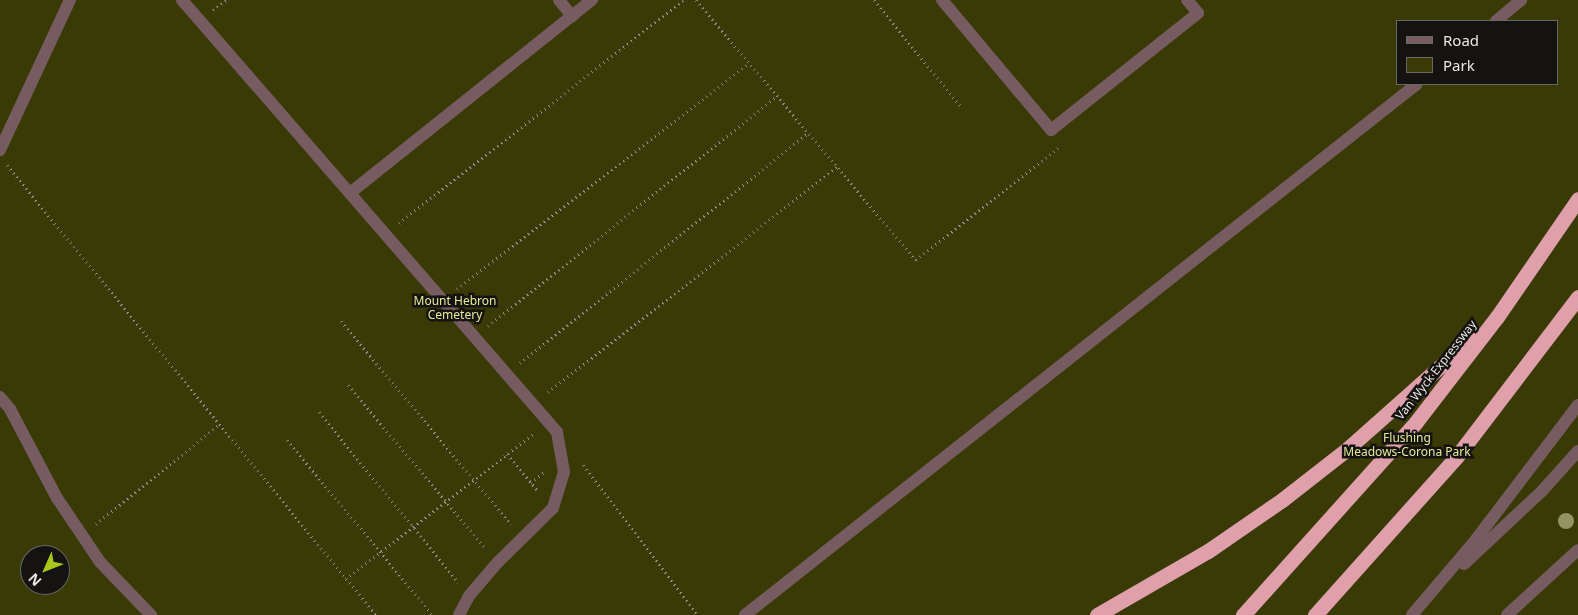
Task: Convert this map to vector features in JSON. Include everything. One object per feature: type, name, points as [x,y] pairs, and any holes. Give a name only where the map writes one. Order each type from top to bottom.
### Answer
[{"type":"highway","name":"Van Wyck Expressway","points":[[1242,615],[1416,422],[1497,317],[1578,199]]},
{"type":"highway","points":[[1315,615],[1457,456],[1578,297]]},
{"type":"highway","points":[[1097,615],[1208,551],[1282,500],[1346,450],[1497,317]]},
{"type":"street","points":[[0,150],[70,0]]},
{"type":"street","points":[[182,0],[557,432],[564,472],[554,508],[498,562],[469,596],[458,615]]},
{"type":"street","points":[[559,0],[572,16]]},
{"type":"street","points":[[350,193],[592,0]]},
{"type":"street","points":[[942,0],[1051,130],[1198,13],[1187,0]]},
{"type":"street","points":[[1497,20],[1521,0]]},
{"type":"street","points":[[745,615],[1416,85]]},
{"type":"street","points":[[0,397],[10,409],[57,498],[100,562],[151,615]]},
{"type":"street","points":[[1412,615],[1430,595],[1578,405]]},
{"type":"street","points":[[1430,595],[1542,491],[1578,451]]},
{"type":"street","points":[[1506,615],[1578,550]]},
{"type":"path","points":[[385,234],[683,0]]},
{"type":"path","points":[[696,0],[916,260],[1064,144],[1051,130]]},
{"type":"path","points":[[874,0],[962,108]]},
{"type":"path","points":[[442,300],[749,63]]},
{"type":"path","points":[[475,338],[777,96]]},
{"type":"path","points":[[506,374],[808,133]]},
{"type":"path","points":[[0,156],[376,615]]},
{"type":"path","points":[[533,404],[838,167]]},
{"type":"path","points":[[341,321],[524,539]]},
{"type":"path","points":[[348,385],[498,562]]},
{"type":"path","points":[[319,412],[469,596]]},
{"type":"path","points":[[346,579],[548,422]]},
{"type":"path","points":[[82,535],[220,424]]},
{"type":"path","points":[[287,440],[433,615]]},
{"type":"path","points":[[507,454],[554,508]]},
{"type":"path","points":[[581,463],[698,615]]},
{"type":"green space","name":"Mount Hebron Cemetery","points":[[0,0],[1578,0],[1578,615],[0,615]]},
{"type":"park label","name":"Flushing Meadows-Corona Park","points":[[1407,445]]}]
